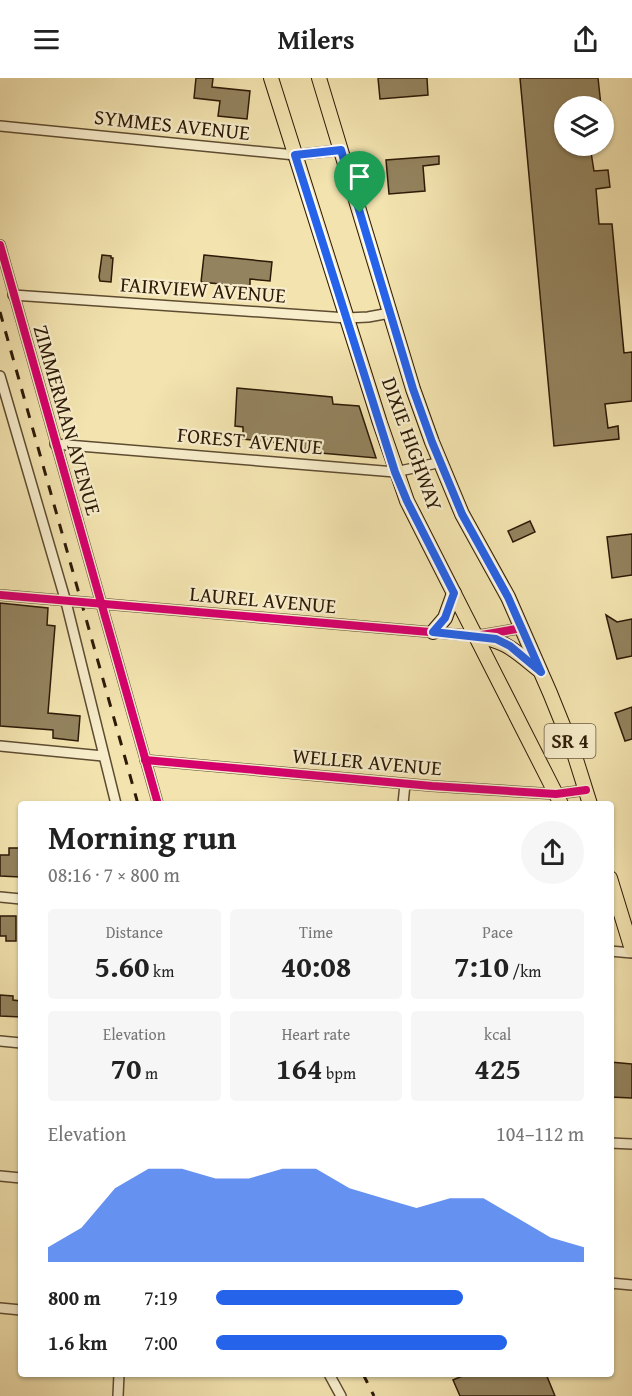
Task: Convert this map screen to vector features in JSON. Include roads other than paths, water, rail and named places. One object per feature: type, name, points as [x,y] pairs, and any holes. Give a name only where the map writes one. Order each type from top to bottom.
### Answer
[{"type":"main road","name":"DIXIE HIGHWAY","points":[[271,78],[395,472],[407,501],[559,799]]},
{"type":"main road","name":"DIXIE HIGHWAY","points":[[319,78],[413,389],[432,442],[462,514],[508,597],[522,628],[573,750],[589,801]]},
{"type":"main road","points":[[433,632],[445,618],[454,593]]},
{"type":"main road","points":[[476,636],[496,639],[510,646],[541,672]]},
{"type":"main road","points":[[614,892],[632,951]]},
{"type":"main road","points":[[614,914],[632,951]]},
{"type":"street","name":"SYMMES AVENUE","points":[[0,126],[295,155],[341,150]]},
{"type":"street","name":"ZIMMERMAN AVENUE","points":[[0,244],[157,801]]},
{"type":"street","name":"FAIRVIEW AVENUE","points":[[13,295],[347,318],[390,313]]},
{"type":"street","points":[[0,376],[66,602],[115,801]]},
{"type":"street","name":"FOREST AVENUE","points":[[55,444],[395,472],[442,462]]},
{"type":"street","name":"LAUREL AVENUE","points":[[0,595],[476,636],[522,628]]},
{"type":"street","points":[[0,746],[103,756]]},
{"type":"street","name":"WELLER AVENUE","points":[[146,760],[559,799],[586,790]]},
{"type":"street","points":[[403,801],[405,784]]},
{"type":"street","points":[[0,897],[18,899]]},
{"type":"street","points":[[614,951],[632,951]]},
{"type":"street","points":[[0,1041],[18,1043]]},
{"type":"street","points":[[614,1143],[632,1144]]},
{"type":"street","points":[[0,1176],[18,1178]]},
{"type":"street","points":[[614,1283],[632,1285]]},
{"type":"street","points":[[0,1308],[18,1310]]},
{"type":"street","points":[[118,1396],[120,1377]]},
{"type":"street","points":[[331,1377],[341,1396]]},
{"type":"railway","points":[[0,312],[137,801]]},
{"type":"railway","points":[[364,1377],[374,1396]]}]
